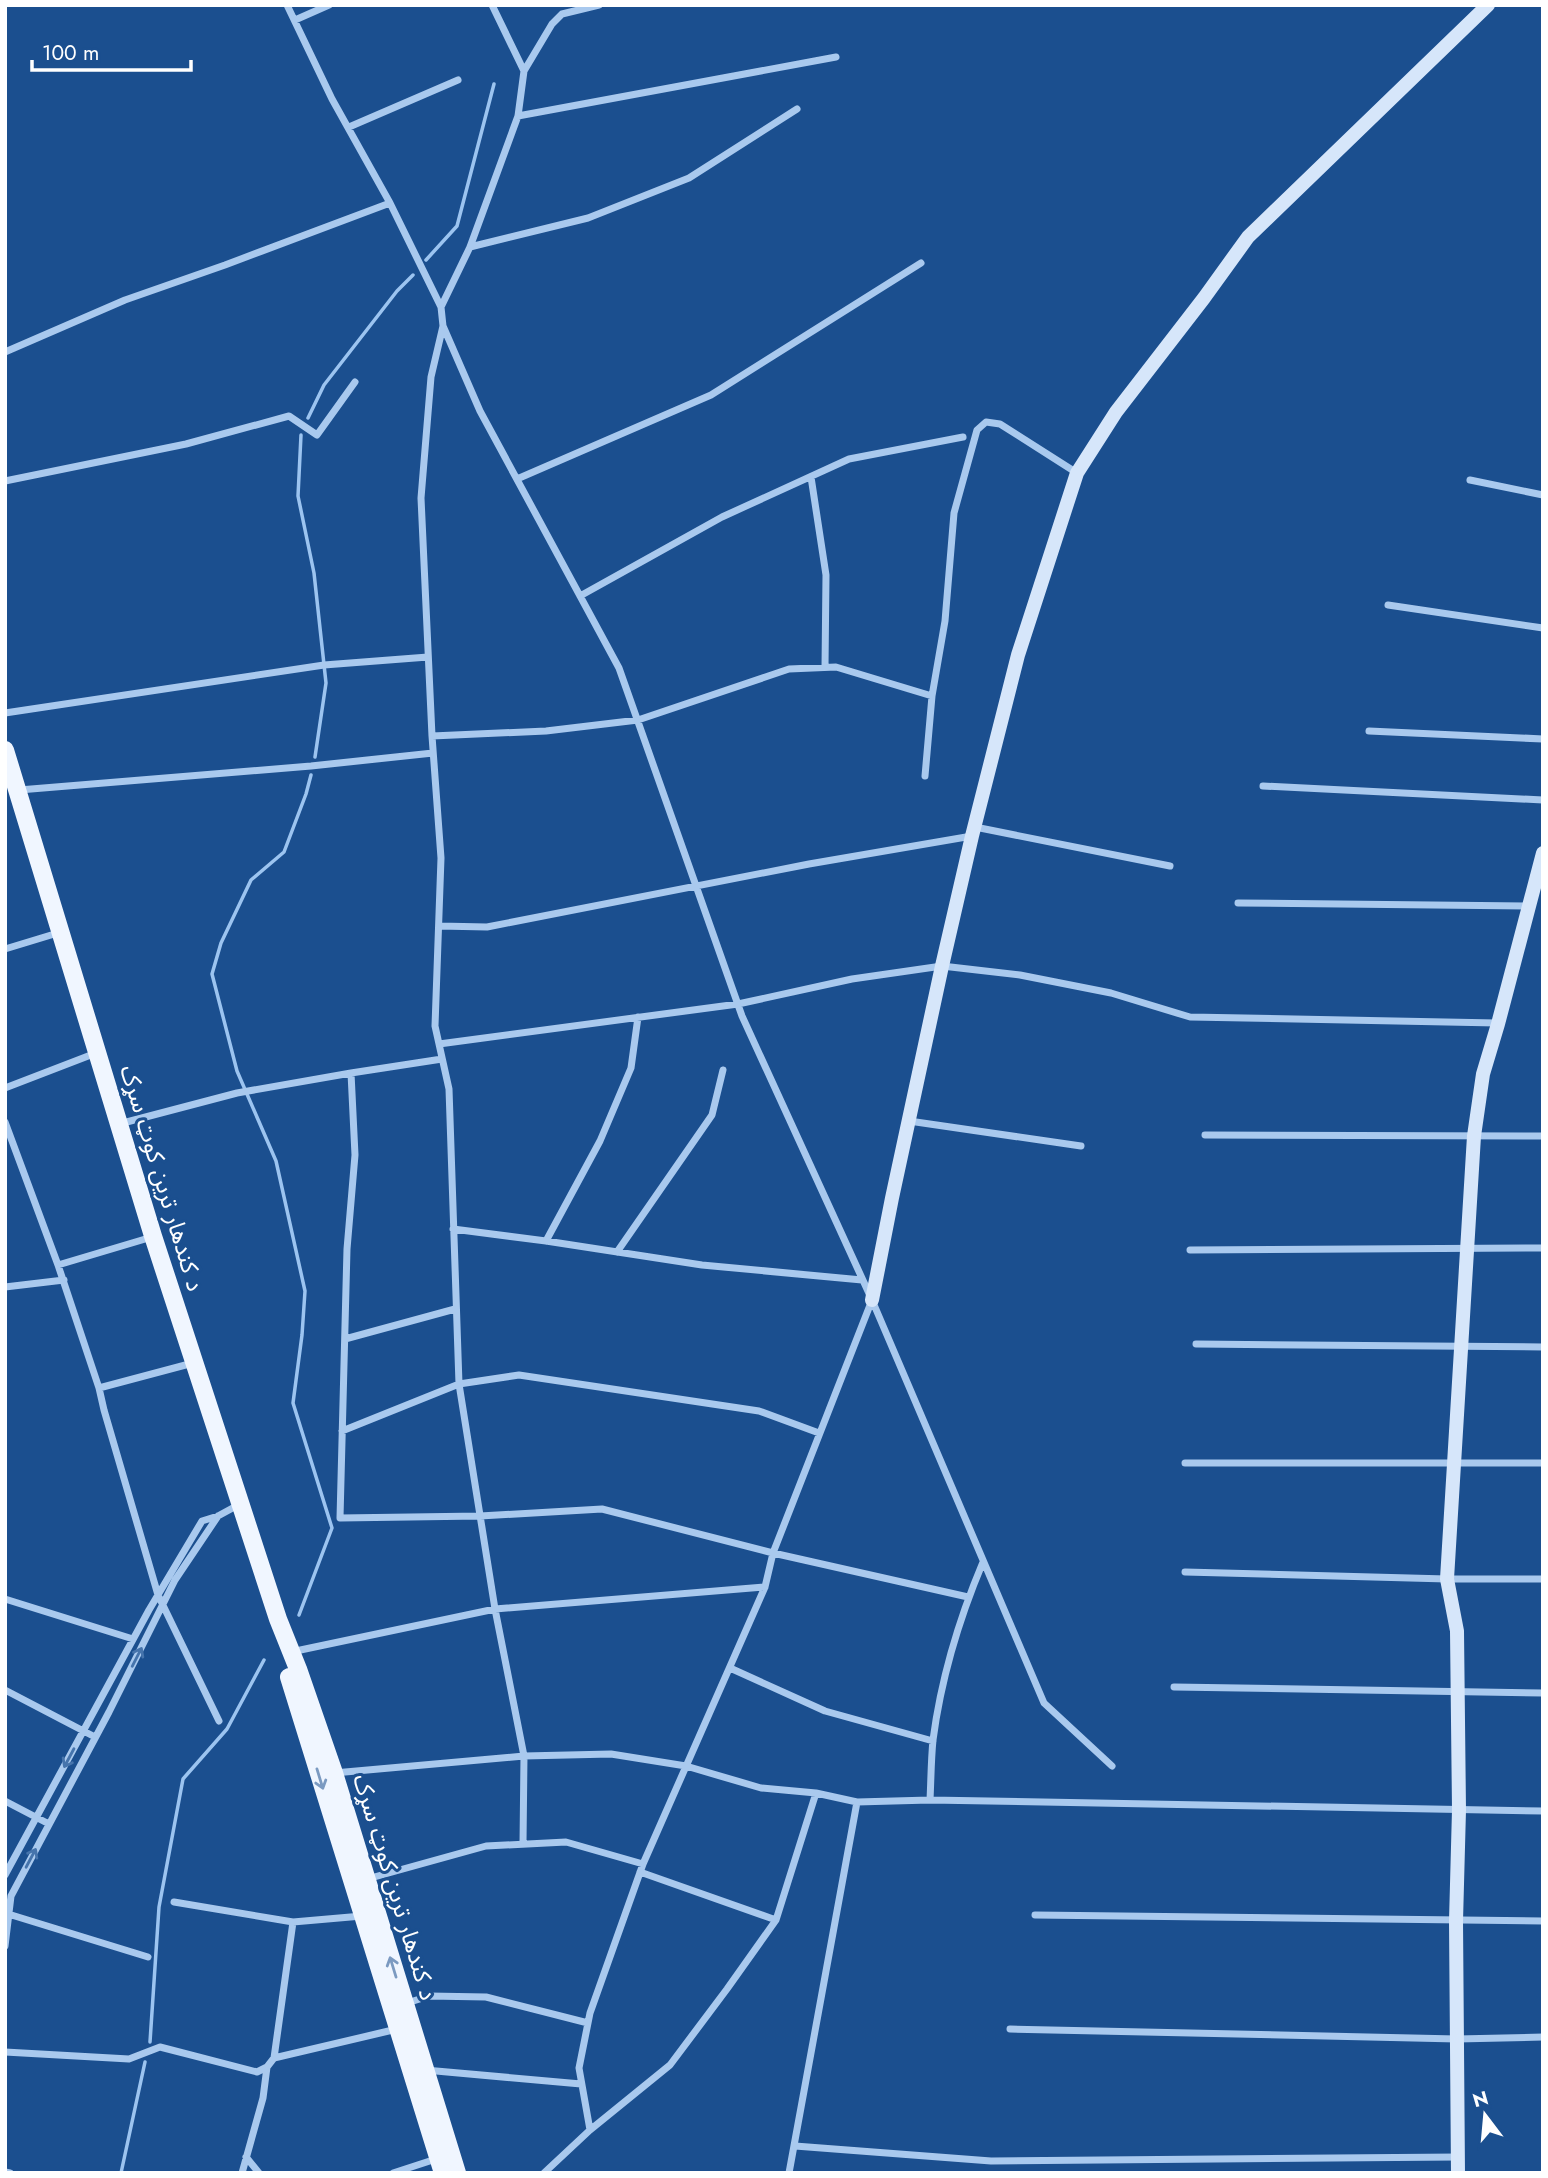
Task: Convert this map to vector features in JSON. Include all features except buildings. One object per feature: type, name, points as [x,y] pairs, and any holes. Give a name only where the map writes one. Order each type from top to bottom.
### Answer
[{"type":"main road","name":"د کندهار ترين کوټ سړک","points":[[5,750],[153,1237],[287,1652],[334,1773],[457,2173]]},
{"type":"main road","name":"د کندهار ترين کوټ سړک","points":[[287,1652],[285,1665],[441,2166]]},
{"type":"street","points":[[287,5],[332,99],[390,203],[441,307],[443,326],[480,411],[620,668],[738,1004],[872,1300],[1044,1703],[1112,1766]]},
{"type":"street","points":[[295,20],[329,5]]},
{"type":"street","points":[[492,5],[524,71]]},
{"type":"street","points":[[441,307],[470,247],[519,116],[524,71],[552,24],[562,14],[599,5]]},
{"type":"street","points":[[590,2130],[579,2068],[590,2013],[643,1864],[765,1587],[773,1553],[872,1300],[942,965],[974,832],[1018,655],[1077,473],[1116,412],[1248,237],[1488,5]]},
{"type":"street","points":[[519,116],[836,57]]},
{"type":"street","points":[[349,127],[458,80]]},
{"type":"street","points":[[470,247],[588,218],[689,178],[797,109]]},
{"type":"street","points":[[5,352],[125,300],[390,203]]},
{"type":"street","points":[[517,479],[711,395],[921,263]]},
{"type":"street","points":[[443,326],[431,377],[421,498],[432,736],[441,858],[435,1026],[449,1089],[459,1384],[495,1609],[524,1756],[523,1844]]},
{"type":"street","points":[[5,481],[186,444],[289,416],[317,435],[355,382]]},
{"type":"street","points":[[925,776],[932,696],[945,621],[954,513],[977,430],[986,422],[1000,424],[1077,473]]},
{"type":"street","points":[[580,596],[722,517],[849,459],[963,437]]},
{"type":"street","points":[[811,477],[827,575],[825,667]]},
{"type":"street","points":[[1470,480],[1543,495]]},
{"type":"street","points":[[1388,605],[1543,628]]},
{"type":"street","points":[[5,713],[299,669],[428,657]]},
{"type":"street","points":[[432,736],[546,732],[638,720],[789,668],[836,667],[932,696]]},
{"type":"street","points":[[1369,730],[1543,739]]},
{"type":"street","points":[[18,790],[433,753]]},
{"type":"street","points":[[1263,786],[1543,800]]},
{"type":"street","points":[[439,926],[487,927],[974,832],[1170,866]]},
{"type":"street","points":[[1458,2173],[1457,1631],[1447,1579],[1474,1136],[1483,1074],[1543,853]]},
{"type":"street","points":[[1238,903],[1528,906]]},
{"type":"street","points":[[5,949],[61,932]]},
{"type":"street","points":[[439,1044],[738,1004],[852,979],[942,965],[1020,975],[1111,993],[1190,1017],[1498,1024]]},
{"type":"street","points":[[547,1241],[600,1141],[631,1068],[638,1017]]},
{"type":"street","points":[[5,1088],[98,1052]]},
{"type":"street","points":[[118,1124],[237,1093],[442,1059]]},
{"type":"street","points":[[617,1252],[712,1115],[723,1070]]},
{"type":"street","points":[[351,1073],[355,1155],[347,1249],[340,1518],[480,1516],[602,1509],[773,1553],[968,1597]]},
{"type":"street","points":[[908,1121],[1081,1146]]},
{"type":"street","points":[[5,1122],[64,1280],[99,1388],[158,1595],[219,1721]]},
{"type":"street","points":[[1205,1135],[1543,1136]]},
{"type":"street","points":[[453,1229],[702,1265],[862,1280]]},
{"type":"street","points":[[58,1265],[153,1237]]},
{"type":"street","points":[[1190,1250],[1543,1248]]},
{"type":"street","points":[[5,1287],[64,1280]]},
{"type":"street","points":[[345,1339],[455,1309]]},
{"type":"street","points":[[1196,1344],[1543,1347]]},
{"type":"street","points":[[99,1388],[194,1363]]},
{"type":"street","points":[[342,1432],[459,1384],[519,1376],[759,1411],[818,1433]]},
{"type":"street","points":[[1185,1463],[1543,1463]]},
{"type":"street","points":[[5,1875],[133,1639],[202,1521],[240,1504]]},
{"type":"street","points":[[5,1946],[11,1896],[175,1580],[218,1516]]},
{"type":"street","points":[[930,1800],[933,1741],[945,1676],[968,1597],[983,1562]]},
{"type":"street","points":[[1185,1572],[1543,1579]]},
{"type":"street","points":[[287,1652],[495,1609],[765,1587]]},
{"type":"street","points":[[5,1599],[133,1639]]},
{"type":"street","points":[[730,1668],[825,1711],[933,1741]]},
{"type":"street","points":[[1174,1687],[1543,1693]]},
{"type":"street","points":[[5,1690],[95,1737]]},
{"type":"street","points":[[334,1773],[524,1756],[611,1754],[687,1766],[761,1788],[816,1793],[857,1802],[930,1800],[1543,1811]]},
{"type":"street","points":[[544,2173],[590,2130],[670,2065],[776,1920],[816,1793]]},
{"type":"street","points":[[5,1801],[49,1824]]},
{"type":"street","points":[[784,2173],[789,2172],[795,2146],[857,1802]]},
{"type":"street","points":[[366,1880],[486,1846],[566,1842],[643,1864]]},
{"type":"street","points":[[640,1872],[776,1920]]},
{"type":"street","points":[[174,1902],[293,1922],[362,1916]]},
{"type":"street","points":[[7,1913],[148,1958]]},
{"type":"street","points":[[1035,1915],[1543,1921]]},
{"type":"street","points":[[5,2052],[129,2059],[160,2047],[257,2072],[267,2067],[274,2058],[293,1922]]},
{"type":"street","points":[[405,2004],[429,1996],[486,1997],[588,2023]]},
{"type":"street","points":[[274,2058],[398,2028]]},
{"type":"street","points":[[1010,2029],[1457,2039],[1543,2037]]},
{"type":"street","points":[[242,2173],[263,2098],[267,2067]]},
{"type":"street","points":[[425,2070],[581,2084]]},
{"type":"street","points":[[795,2146],[991,2161],[1458,2157]]},
{"type":"street","points":[[246,2157],[259,2173]]},
{"type":"street","points":[[393,2173],[441,2166]]},
{"type":"street","points":[[5,2172],[10,2173]]},
{"type":"waterway","points":[[426,260],[457,226],[494,84]]},
{"type":"waterway","points":[[308,418],[324,385],[397,291],[413,275]]},
{"type":"waterway","points":[[301,435],[298,496],[314,573],[326,683],[315,757]]},
{"type":"waterway","points":[[299,1615],[332,1528],[293,1403],[305,1291],[276,1161],[237,1071],[212,974],[221,943],[251,880],[284,852],[311,775]]},
{"type":"waterway","points":[[150,2042],[159,1907],[183,1779],[227,1729],[264,1660]]},
{"type":"waterway","points":[[121,2173],[145,2062]]}]
